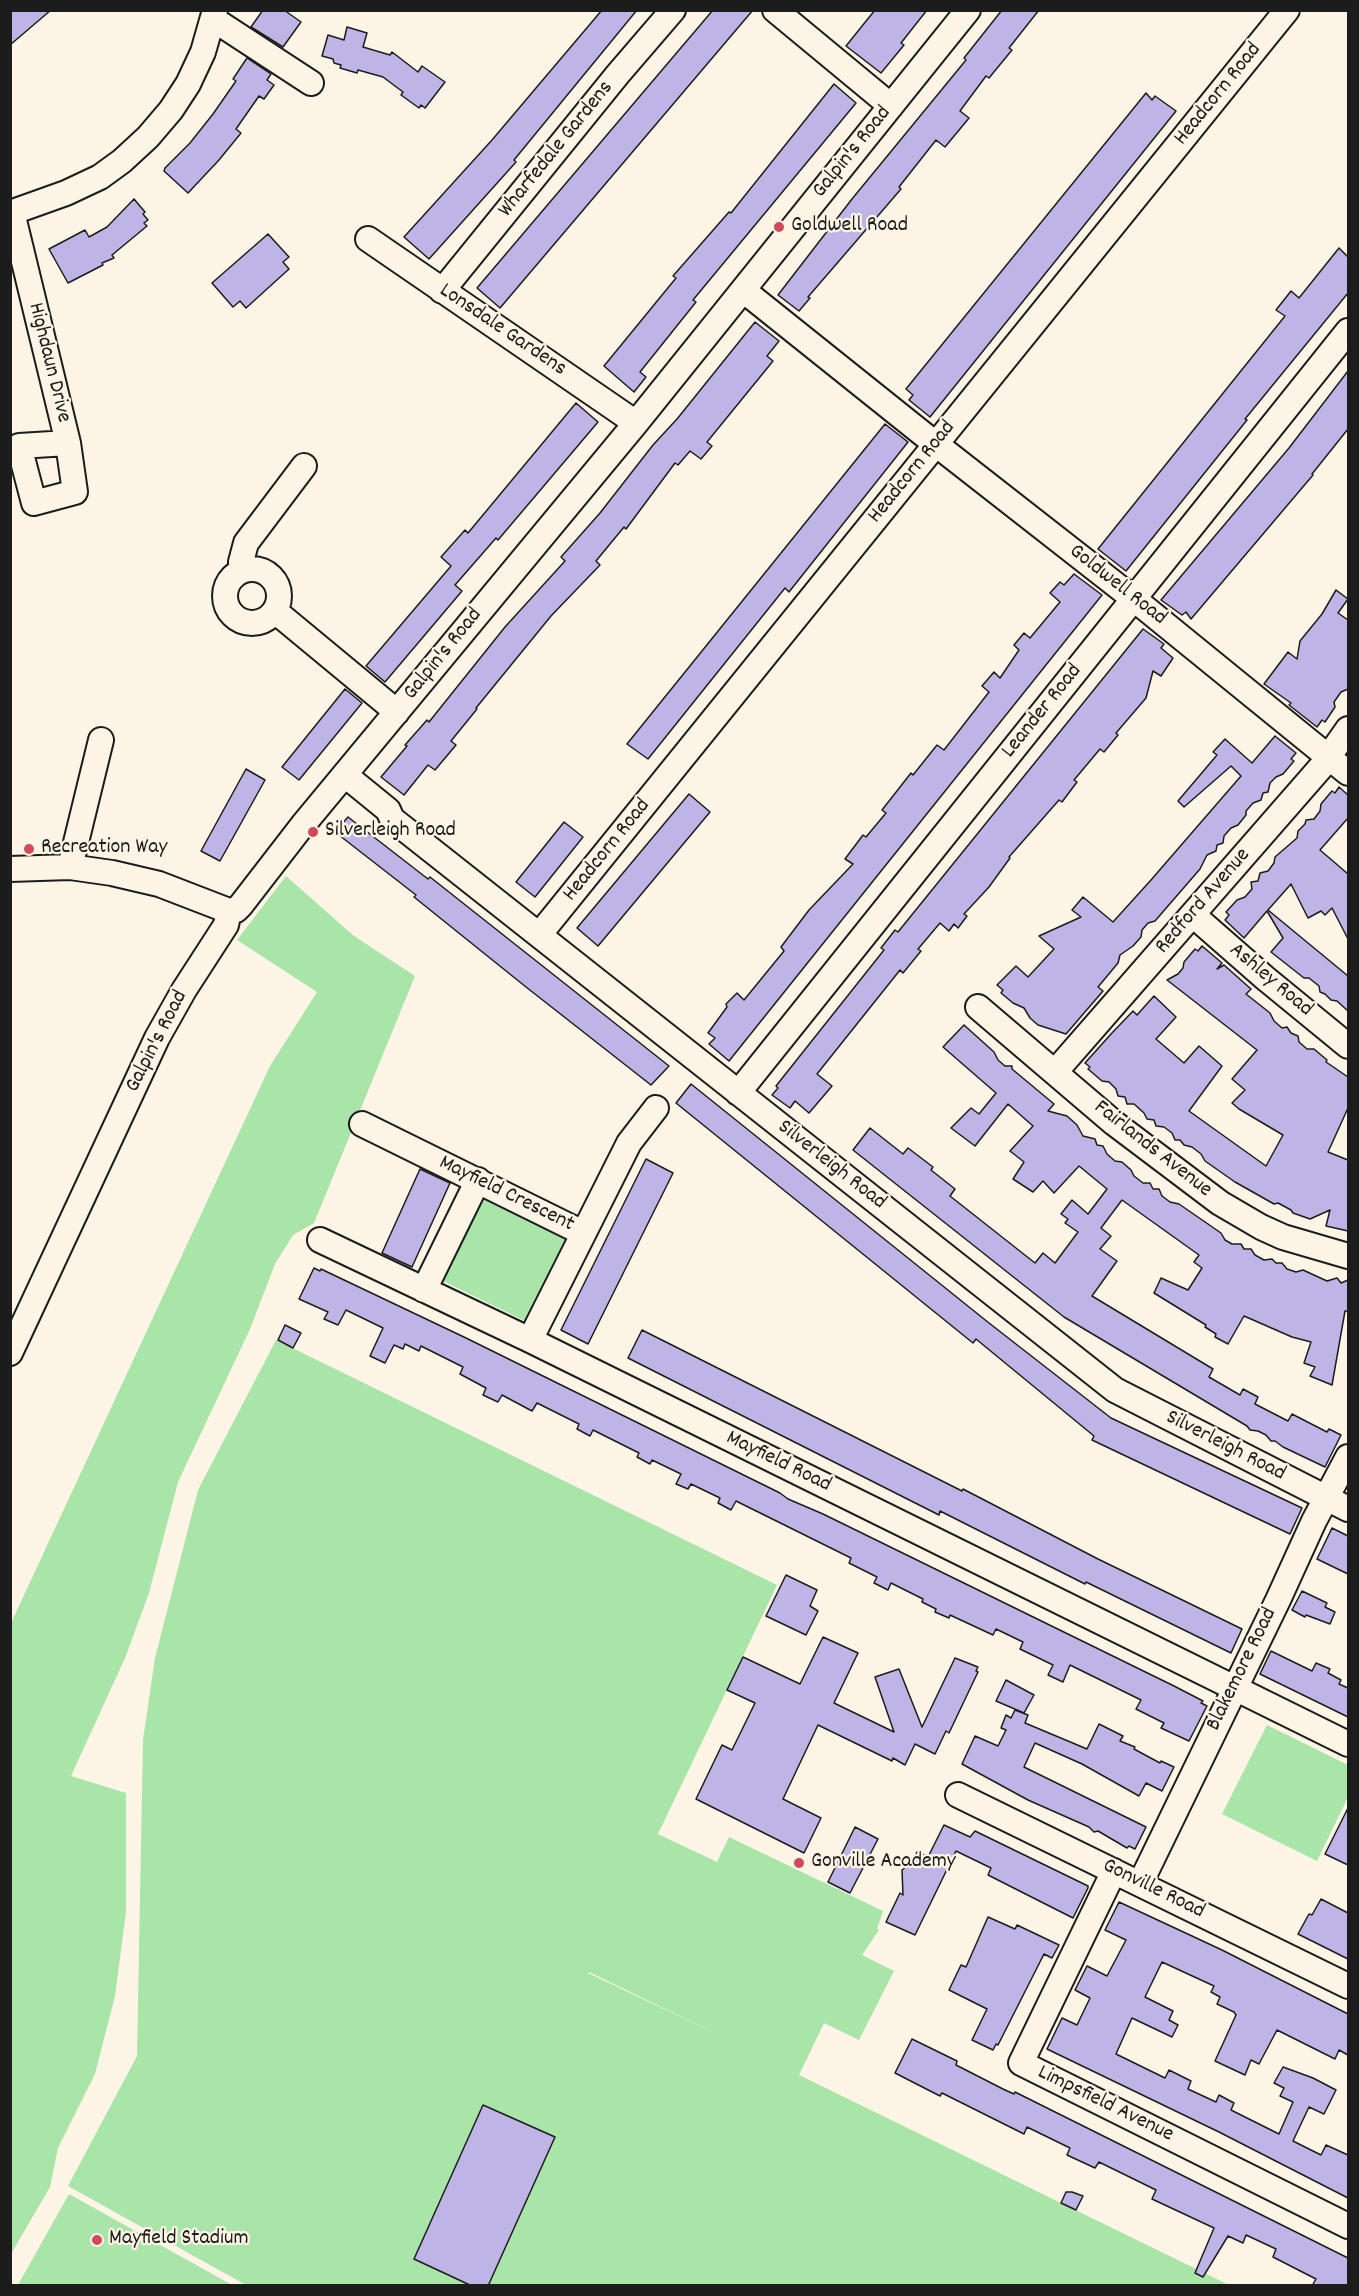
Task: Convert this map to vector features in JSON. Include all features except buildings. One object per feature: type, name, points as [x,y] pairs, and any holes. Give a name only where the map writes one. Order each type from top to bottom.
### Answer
[{"type":"street","name":"Wharfedale Gardens","points":[[442,291],[618,74],[673,10]]},
{"type":"street","points":[[775,10],[891,106]]},
{"type":"street","name":"Galpin's Road","points":[[10,1353],[157,1038],[184,990],[226,925],[229,911],[236,910],[241,905],[302,826],[636,423],[968,10]]},
{"type":"street","name":"Headcorn Road","points":[[539,935],[1287,10]]},
{"type":"street","points":[[11,212],[66,193],[100,177],[148,137],[171,110],[188,84],[214,15],[311,82]]},
{"type":"street","name":"Highdaun Drive","points":[[11,212],[68,443]]},
{"type":"street","name":"Lonsdale Gardens","points":[[368,239],[636,423]]},
{"type":"street","name":"Goldwell Road","points":[[743,290],[936,445],[1134,598],[1348,773]]},
{"type":"street","name":"Leander Road","points":[[738,1093],[1348,331]]},
{"type":"street","points":[[242,569],[241,562],[246,543],[304,466]]},
{"type":"street","points":[[255,568],[271,576],[279,591],[279,601],[275,611],[262,621],[254,623],[236,618],[226,604],[226,586],[231,578],[242,569],[255,568]]},
{"type":"street","points":[[275,611],[397,712]]},
{"type":"street","name":"Redford Avenue","points":[[1055,1072],[1329,758],[1348,729]]},
{"type":"street","points":[[70,867],[101,740]]},
{"type":"street","name":"Silverleigh Road","points":[[345,775],[388,810],[392,819],[539,935],[688,1066],[738,1093],[1114,1390],[1348,1509]]},
{"type":"street","points":[[10,869],[70,867],[137,878],[229,911]]},
{"type":"street","name":"Ashley Road","points":[[1193,915],[1348,1046]]},
{"type":"street","name":"Fairlands Avenue","points":[[978,1007],[1150,1152],[1220,1203],[1260,1227],[1283,1237],[1348,1256]]},
{"type":"street","name":"Mayfield Crescent","points":[[362,1124],[584,1233],[629,1143],[656,1108]]},
{"type":"street","points":[[424,1290],[478,1180]]},
{"type":"street","points":[[530,1340],[584,1233]]},
{"type":"street","name":"Mayfield Road","points":[[320,1240],[530,1340],[1348,1744]]},
{"type":"street","name":"Blakemore Road","points":[[1140,1884],[1284,1589],[1314,1521],[1348,1458]]},
{"type":"street","name":"Gonville Road","points":[[958,1795],[1348,1986]]},
{"type":"street","name":"Limpsfield Avenue","points":[[1114,1872],[1021,2063],[1348,2226]]},
{"type":"green space","points":[[286,876],[354,936],[415,976],[314,1223],[293,1235],[275,1264],[250,1329],[178,1482],[149,1593],[125,1658],[71,1776],[126,1793],[126,1912],[115,1996],[95,2074],[58,2148],[50,2187],[11,2254],[11,1623],[270,1066],[317,992],[237,940]]},
{"type":"green space","points":[[481,1197],[564,1236],[567,1240],[527,1322],[441,1280]]},
{"type":"green space","points":[[276,1340],[777,1585],[658,1834],[717,1862],[729,1837],[883,1911],[877,1929],[879,1930],[862,1955],[894,1971],[859,2040],[824,2023],[799,2075],[1229,2285],[246,2285],[68,2186],[137,2056],[143,1740],[155,1658],[198,1490]],"holes":[[[589,1972],[721,2036],[588,1973]]]},
{"type":"green space","points":[[1267,1725],[1348,1765],[1348,1797],[1317,1861],[1222,1814]]},
{"type":"green space","name":"Mayfield Stadium","points":[[69,2194],[232,2285],[18,2285]]},
{"type":"place","name":"Goldwell Road","points":[[779,227]]},
{"type":"place","name":"Silverleigh Road","points":[[313,832]]},
{"type":"place","name":"Recreation Way","points":[[29,849]]},
{"type":"place","name":"Gonville Academy","points":[[799,1863]]},
{"type":"place","name":"Mayfield Stadium","points":[[97,2240]]}]
